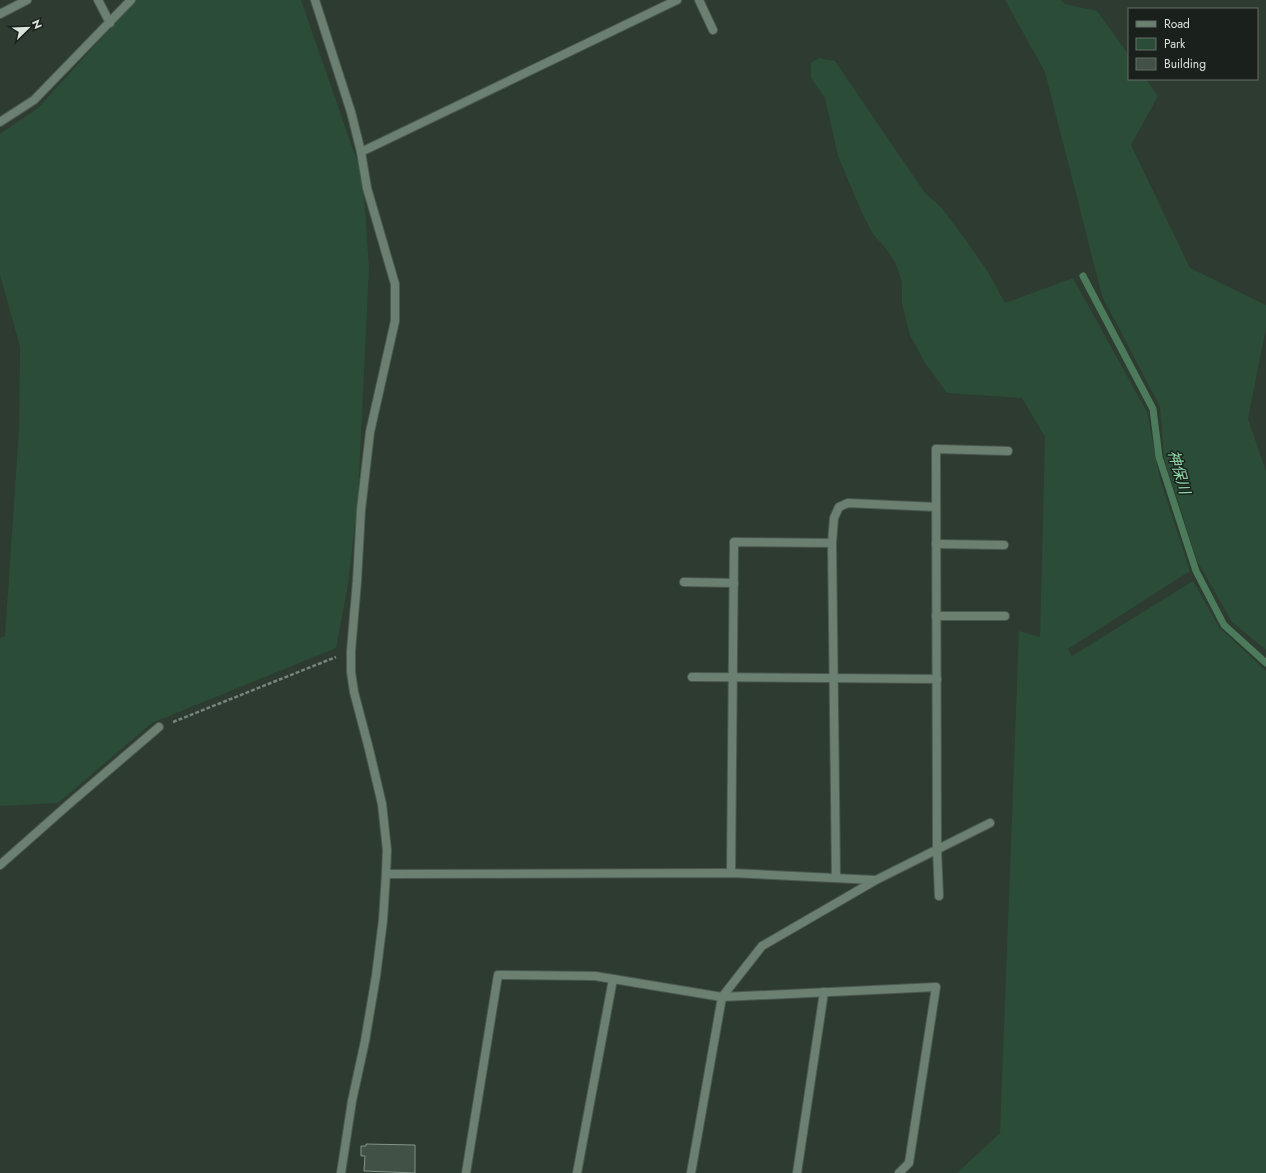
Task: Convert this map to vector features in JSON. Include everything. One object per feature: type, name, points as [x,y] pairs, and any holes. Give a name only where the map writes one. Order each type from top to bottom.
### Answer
[{"type":"street","points":[[0,14],[27,0]]},
{"type":"street","points":[[98,0],[110,23]]},
{"type":"street","points":[[0,122],[34,100],[110,23],[130,0]]},
{"type":"street","points":[[315,0],[351,112],[362,152],[368,188],[395,284],[395,321],[370,432],[351,650],[351,672],[354,692],[382,804],[387,850],[386,874],[383,920],[376,976],[365,1041],[352,1101],[341,1173]]},
{"type":"street","points":[[362,152],[676,0]]},
{"type":"street","points":[[699,0],[713,30]]},
{"type":"street","points":[[939,896],[937,849],[936,449],[1008,451]]},
{"type":"street","points":[[836,878],[832,543],[834,518],[838,507],[848,503],[936,506]]},
{"type":"street","points":[[731,873],[734,542],[832,543]]},
{"type":"street","points":[[936,544],[1004,545]]},
{"type":"street","points":[[684,582],[734,583]]},
{"type":"street","points":[[936,616],[1005,616]]},
{"type":"street","points":[[692,677],[937,679]]},
{"type":"street","points":[[0,865],[159,727]]},
{"type":"street","points":[[691,1173],[722,997],[762,946],[876,880],[990,823]]},
{"type":"street","points":[[386,874],[731,873],[876,880]]},
{"type":"street","points":[[466,1173],[498,975],[595,976],[722,997],[936,987],[909,1163],[899,1173]]},
{"type":"street","points":[[578,1173],[613,979]]},
{"type":"street","points":[[797,1173],[824,992]]},
{"type":"path","points":[[159,727],[351,650]]},
{"type":"green space","points":[[136,0],[301,0],[363,178],[369,268],[358,497],[348,585],[336,648],[152,723],[58,803],[0,806],[0,638],[5,636],[19,429],[20,347],[0,275],[0,134],[38,108]]},
{"type":"green space","points":[[1005,0],[1061,0],[1065,4],[1097,11],[1128,54],[1128,80],[1147,80],[1158,96],[1131,145],[1190,268],[1266,305],[1266,328],[1248,419],[1266,471],[1266,650],[1232,622],[1197,561],[1164,458],[1160,407],[1102,296],[1045,72]]},
{"type":"green space","points":[[819,58],[835,61],[925,193],[941,207],[965,239],[988,272],[1005,303],[1073,278],[1147,412],[1160,479],[1190,571],[1068,649],[1072,656],[1193,581],[1219,627],[1266,671],[1266,1173],[957,1173],[1000,1133],[1019,631],[1040,637],[1045,437],[1022,398],[947,393],[925,363],[910,335],[902,304],[902,282],[895,262],[873,234],[862,213],[838,156],[825,98],[811,78],[811,63]]},
{"type":"building","points":[[366,1144],[415,1145],[415,1173],[364,1171],[365,1156],[361,1156],[361,1146],[366,1146]]},
{"type":"waterway","name":"神保川","points":[[1083,276],[1153,409],[1159,457],[1196,571],[1224,625],[1266,663]]}]
